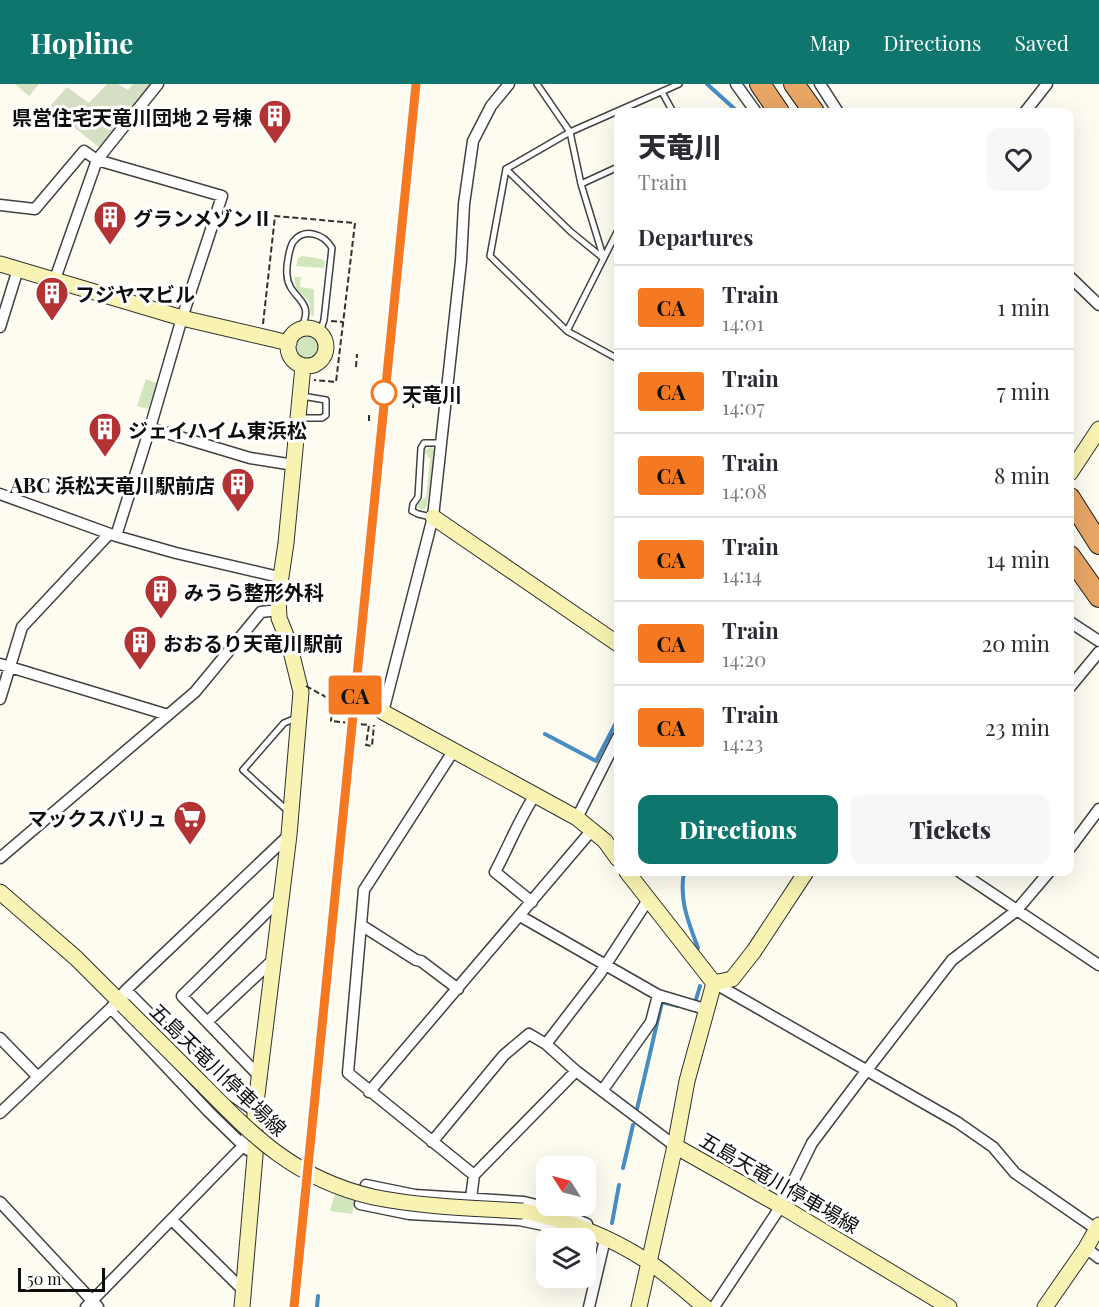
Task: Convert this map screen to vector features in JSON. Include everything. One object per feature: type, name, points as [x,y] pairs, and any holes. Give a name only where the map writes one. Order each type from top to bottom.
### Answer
[{"type":"highway","points":[[760,84],[776,108]]},
{"type":"highway","points":[[794,84],[810,108]]},
{"type":"highway","points":[[1074,504],[1099,544]]},
{"type":"highway","points":[[1074,562],[1099,597]]},
{"type":"street","points":[[55,279],[96,160],[158,84]]},
{"type":"street","points":[[509,84],[491,106],[473,141],[464,204],[461,261],[433,517],[379,719],[454,750],[577,818],[604,841],[614,854]]},
{"type":"street","points":[[736,84],[753,108]]},
{"type":"street","points":[[820,84],[835,108]]},
{"type":"street","points":[[1028,108],[1047,84]]},
{"type":"street","points":[[0,206],[35,209],[84,152],[96,160],[222,196],[182,318],[150,428],[112,535],[22,627],[4,665],[0,699]]},
{"type":"street","points":[[0,264],[182,318],[289,343]]},
{"type":"street","points":[[0,327],[18,269]]},
{"type":"street","points":[[1074,281],[1099,305]]},
{"type":"street","points":[[312,328],[320,332],[327,345],[324,357],[315,365],[303,366],[293,360],[289,343],[291,337],[300,329],[312,328]]},
{"type":"street","points":[[242,1307],[249,1151],[261,1078],[288,835],[301,692],[299,677],[278,610],[279,578],[286,543],[303,366]]},
{"type":"street","points":[[150,428],[250,458],[294,465]]},
{"type":"street","points":[[1074,467],[1099,429]]},
{"type":"street","points":[[0,494],[112,535],[279,578]]},
{"type":"street","points":[[433,517],[614,641]]},
{"type":"street","points":[[0,858],[195,692],[261,612],[278,610]]},
{"type":"street","points":[[1074,625],[1099,641]]},
{"type":"street","points":[[1074,682],[1099,652]]},
{"type":"street","points":[[4,665],[168,715]]},
{"type":"street","points":[[577,818],[614,745]]},
{"type":"street","points":[[454,750],[364,890],[348,1073],[474,1175]]},
{"type":"street","points":[[532,902],[495,872],[511,842],[521,816],[535,795]]},
{"type":"street","points":[[1074,843],[1099,809]]},
{"type":"street","points":[[369,1092],[592,830]]},
{"type":"street","points":[[0,1113],[120,1001],[288,835]]},
{"type":"street","points":[[630,876],[714,983],[957,1122],[993,1147],[1015,1173],[1098,1227],[1045,1307]]},
{"type":"street","points":[[432,1142],[504,1055],[529,1034],[546,1044],[576,1071],[675,1146],[698,1007],[714,983],[732,979],[754,951],[803,876]]},
{"type":"street","points":[[966,876],[1099,965]]},
{"type":"street","points":[[714,1307],[781,1206],[812,1143],[867,1070],[952,960],[1016,911],[1046,876]]},
{"type":"street","name":"五島天竜川停車場線","points":[[0,892],[76,958],[265,1146],[296,1167],[336,1185],[372,1196],[413,1203],[523,1210],[552,1217],[574,1228]]},
{"type":"street","points":[[261,1078],[182,996],[280,899]]},
{"type":"street","points":[[546,1044],[561,1028],[648,900]]},
{"type":"street","points":[[520,916],[658,995],[698,1007]]},
{"type":"street","points":[[361,925],[421,961],[458,989]]},
{"type":"street","points":[[207,1022],[274,958]]},
{"type":"street","points":[[602,1091],[651,1022],[658,995]]},
{"type":"street","points":[[120,1001],[227,1092],[255,1111]]},
{"type":"street","points":[[120,1001],[249,1151]]},
{"type":"street","points":[[0,1038],[38,1077]]},
{"type":"street","points":[[471,1198],[474,1175],[576,1071]]},
{"type":"street","name":"五島天竜川停車場線","points":[[596,1239],[648,1261],[675,1146],[781,1206],[949,1307]]},
{"type":"street","points":[[0,1202],[92,1305],[172,1220],[249,1151]]},
{"type":"street","points":[[556,1228],[519,1220],[409,1214],[360,1204],[366,1185],[415,1195],[524,1202],[552,1209],[586,1222],[588,1228]]},
{"type":"street","points":[[172,1220],[243,1290]]},
{"type":"street","points":[[1086,1248],[1099,1258]]},
{"type":"street","points":[[639,1307],[648,1261],[705,1307]]},
{"type":"street","points":[[589,1307],[590,1288]]},
{"type":"lane","points":[[537,84],[570,132],[581,184],[603,258]]},
{"type":"lane","points":[[625,108],[679,84]]},
{"type":"lane","points":[[662,92],[671,108]]},
{"type":"lane","points":[[614,113],[570,132],[506,169],[490,256],[567,332],[614,357]]},
{"type":"lane","points":[[506,169],[571,232],[603,258]]},
{"type":"lane","points":[[581,184],[614,169]]},
{"type":"lane","points":[[300,329],[305,321],[306,310],[300,297],[291,288],[286,275],[291,248],[294,240],[304,234],[320,235],[332,248],[324,320],[320,332]]},
{"type":"lane","points":[[567,332],[614,237]]},
{"type":"lane","points":[[298,417],[324,417],[327,403],[323,398],[300,396]]},
{"type":"lane","points":[[433,517],[412,511],[413,504],[418,497],[421,448],[424,444],[441,443]]},
{"type":"lane","points":[[290,813],[243,770],[284,723],[298,718]]},
{"type":"path","points":[[263,324],[275,216],[356,223],[336,382],[314,380]]},
{"type":"path","points":[[331,321],[343,322]]},
{"type":"path","points":[[356,367],[357,354]]},
{"type":"path","points":[[413,408],[414,395]]},
{"type":"path","points":[[369,414],[369,421]]},
{"type":"path","points":[[388,416],[388,424]]},
{"type":"path","points":[[306,686],[333,702],[331,721],[369,725],[366,745],[372,746],[379,719]]},
{"type":"green space","points":[[15,84],[39,84],[29,96]]},
{"type":"green space","points":[[107,84],[118,84],[128,90],[133,84],[152,84],[100,148],[60,116],[54,122],[44,113],[67,87],[89,103]]},
{"type":"green space","points":[[303,256],[322,259],[325,262],[324,268],[296,266],[298,258]]},
{"type":"green space","points":[[294,277],[301,277],[300,287],[314,289],[314,316],[311,315],[309,301],[296,288]]},
{"type":"green space","points":[[308,336],[316,339],[319,347],[316,355],[308,358],[300,355],[297,347],[300,339]]},
{"type":"green space","points":[[146,379],[157,383],[148,409],[137,406]]},
{"type":"green space","points":[[431,447],[434,453],[427,504],[425,509],[421,510],[418,503],[426,497],[430,459],[425,450]]},
{"type":"green space","points":[[337,1187],[357,1193],[352,1214],[330,1211]]},
{"type":"waterway","points":[[707,84],[734,108]]},
{"type":"waterway","points":[[545,734],[596,761],[614,727]]},
{"type":"waterway","points":[[684,876],[684,901],[698,948]]},
{"type":"waterway","points":[[695,1003],[700,986]]},
{"type":"waterway","points":[[637,1109],[662,1002],[678,1006]]},
{"type":"waterway","points":[[623,1168],[633,1125]]},
{"type":"waterway","points":[[612,1223],[619,1185]]},
{"type":"waterway","points":[[317,1307],[318,1296]]},
{"type":"railway","points":[[294,1307],[416,84]]},
{"type":"train","name":"CA","points":[[294,1307],[416,84]]},
{"type":"place","name":"県営住宅天竜川団地２号棟","points":[[275,145]]},
{"type":"place","name":"グランメゾンⅡ","points":[[110,246]]},
{"type":"place","name":"フジヤマビル","points":[[52,322]]},
{"type":"place","name":"天竜川","points":[[384,393]]},
{"type":"place","name":"ジェイハイム東浜松","points":[[105,458]]},
{"type":"place","name":"ABC 浜松天竜川駅前店","points":[[238,513]]},
{"type":"place","name":"みうら整形外科","points":[[161,620]]},
{"type":"place","name":"おおるり天竜川駅前","points":[[140,671]]},
{"type":"place","name":"マックスバリュ","points":[[190,846]]}]
